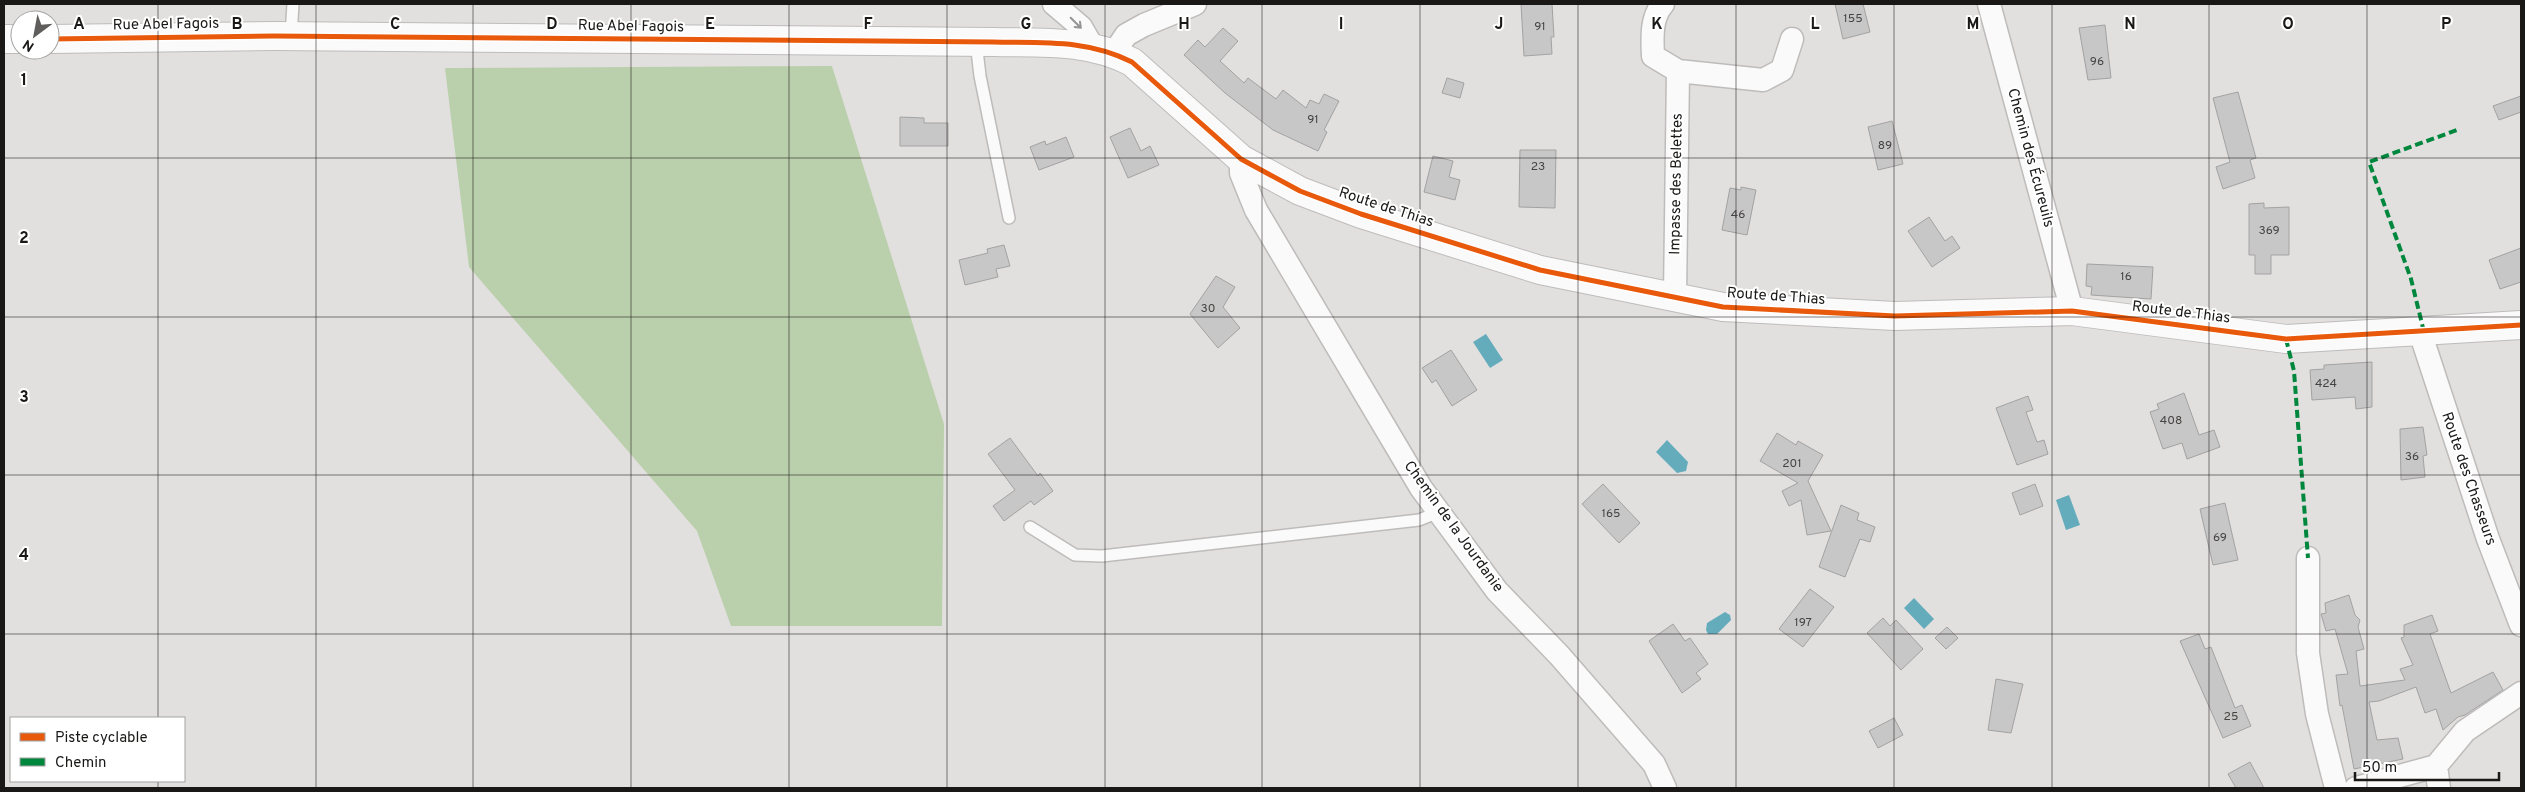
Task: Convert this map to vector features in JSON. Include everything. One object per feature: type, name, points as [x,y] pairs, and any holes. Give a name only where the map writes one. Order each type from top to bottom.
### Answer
[{"type":"street","points":[[1054,4],[1103,49],[1144,25],[1195,4]]},
{"type":"street","points":[[1663,4],[1651,33],[1653,56],[1678,71],[1763,80],[1782,70],[1792,39]]},
{"type":"street","name":"Chemin des Écureuils","points":[[1989,4],[2072,311]]},
{"type":"street","name":"Rue Abel Fagois","points":[[60,40],[291,36],[976,42],[1103,49]]},
{"type":"street","name":"Route de Thias","points":[[1103,49],[1140,69],[1241,159],[1300,191],[1380,220],[1540,270],[1723,307],[1895,316],[2072,311],[2286,339],[2521,325]]},
{"type":"street","name":"Impasse des Belettes","points":[[1675,297],[1678,71]]},
{"type":"street","name":"Chemin de la Jourdanie","points":[[1241,159],[1241,173],[1256,210],[1420,488],[1497,591],[1558,655],[1654,764],[1665,788]]},
{"type":"street","name":"Route des Chasseurs","points":[[2420,332],[2488,539],[2521,625]]},
{"type":"street","points":[[2308,558],[2308,653],[2317,714],[2336,788]]},
{"type":"street","points":[[2356,788],[2436,766],[2465,731],[2521,693]]},
{"type":"street","points":[[2436,766],[2439,788]]},
{"type":"lane","points":[[291,36],[293,4]]},
{"type":"lane","points":[[976,42],[980,76],[1009,218]]},
{"type":"lane","points":[[1030,527],[1074,555],[1102,556],[1419,520],[1439,512]]},
{"type":"green space","points":[[832,66],[944,424],[942,626],[731,626],[697,531],[469,267],[445,68]]},
{"type":"water","points":[[1486,334],[1503,360],[1490,368],[1473,342]]},
{"type":"water","points":[[1667,440],[1688,462],[1686,471],[1677,473],[1656,452]]},
{"type":"water","points":[[2069,495],[2080,525],[2066,530],[2056,500]]},
{"type":"water","points":[[1914,598],[1934,619],[1924,629],[1904,608]]},
{"type":"water","points":[[1725,612],[1730,615],[1731,620],[1717,634],[1708,634],[1706,630],[1707,623]]},
{"type":"building","points":[[1521,4],[1552,4],[1554,37],[1551,37],[1552,54],[1524,56]]},
{"type":"building","points":[[1835,4],[1863,4],[1870,32],[1843,39]]},
{"type":"building","points":[[2105,25],[2111,78],[2088,80],[2079,28]]},
{"type":"building","points":[[1223,28],[1238,41],[1220,61],[1244,83],[1248,78],[1276,99],[1283,90],[1306,108],[1310,100],[1319,104],[1324,94],[1339,101],[1324,130],[1327,132],[1318,151],[1273,130],[1225,93],[1184,55],[1198,40],[1205,47]]},
{"type":"building","points":[[1447,78],[1464,83],[1460,98],[1442,93]]},
{"type":"building","points":[[2238,92],[2256,158],[2250,160],[2255,178],[2223,189],[2216,167],[2230,162],[2213,98]]},
{"type":"building","points":[[2521,96],[2521,112],[2499,120],[2493,106]]},
{"type":"building","points":[[900,117],[924,118],[924,123],[948,123],[948,146],[900,146]]},
{"type":"building","points":[[1892,121],[1903,164],[1878,170],[1868,127]]},
{"type":"building","points":[[1130,128],[1141,151],[1150,146],[1159,165],[1128,178],[1110,137]]},
{"type":"building","points":[[1066,137],[1074,157],[1039,170],[1030,147],[1045,141],[1046,145]]},
{"type":"building","points":[[1520,150],[1556,150],[1555,208],[1519,207]]},
{"type":"building","points":[[1433,156],[1453,161],[1449,177],[1460,180],[1455,200],[1424,192]]},
{"type":"building","points":[[1741,187],[1756,190],[1747,235],[1722,230],[1730,188],[1741,190]]},
{"type":"building","points":[[2264,203],[2264,208],[2289,207],[2289,255],[2271,255],[2271,274],[2255,274],[2255,255],[2249,255],[2249,204]]},
{"type":"building","points":[[1929,217],[1945,241],[1952,236],[1960,248],[1932,267],[1908,231]]},
{"type":"building","points":[[1004,245],[1010,266],[996,269],[998,277],[965,285],[959,260],[988,253],[987,249]]},
{"type":"building","points":[[2521,248],[2521,282],[2500,289],[2489,260]]},
{"type":"building","points":[[2087,264],[2153,267],[2151,299],[2091,295],[2092,287],[2086,286]]},
{"type":"building","points":[[1216,276],[1235,287],[1223,307],[1240,328],[1218,348],[1190,314]]},
{"type":"building","points":[[1451,350],[1477,390],[1452,406],[1436,380],[1432,383],[1422,368]]},
{"type":"building","points":[[2372,362],[2372,407],[2356,409],[2355,397],[2312,400],[2310,370],[2324,369],[2324,365]]},
{"type":"building","points":[[2184,393],[2199,435],[2214,430],[2220,447],[2187,459],[2182,443],[2163,449],[2150,412],[2159,409],[2157,404]]},
{"type":"building","points":[[2028,396],[2033,410],[2026,412],[2037,442],[2044,440],[2048,454],[2017,465],[1996,408]]},
{"type":"building","points":[[2423,427],[2427,455],[2423,456],[2425,477],[2401,480],[2400,429]]},
{"type":"building","points":[[1777,433],[1796,445],[1798,441],[1823,455],[1808,481],[1831,531],[1807,535],[1801,500],[1789,506],[1782,491],[1798,483],[1760,461]]},
{"type":"building","points":[[1010,438],[1038,476],[1040,473],[1053,491],[1034,505],[1031,501],[1004,521],[993,506],[1015,490],[988,454]]},
{"type":"building","points":[[1603,484],[1640,523],[1619,543],[1582,504]]},
{"type":"building","points":[[2035,484],[2043,506],[2020,515],[2012,493]]},
{"type":"building","points":[[2225,503],[2238,560],[2213,565],[2200,509]]},
{"type":"building","points":[[1841,505],[1859,513],[1857,520],[1875,527],[1870,542],[1860,539],[1845,577],[1819,567]]},
{"type":"building","points":[[1810,589],[1834,607],[1803,647],[1779,629]]},
{"type":"building","points":[[2349,595],[2355,615],[2360,620],[2358,627],[2364,649],[2356,651],[2360,686],[2405,680],[2400,669],[2413,665],[2401,638],[2404,637],[2404,625],[2432,615],[2438,631],[2430,634],[2451,693],[2493,672],[2503,690],[2465,715],[2458,717],[2443,730],[2436,709],[2425,713],[2416,687],[2379,701],[2369,702],[2377,740],[2398,738],[2403,759],[2354,769],[2342,705],[2340,706],[2336,675],[2348,674],[2335,629],[2326,631],[2321,614],[2326,613],[2325,603]]},
{"type":"building","points":[[1883,618],[1890,626],[1896,620],[1923,649],[1901,670],[1867,633]]},
{"type":"building","points":[[1673,624],[1685,641],[1690,638],[1708,664],[1696,673],[1701,679],[1682,693],[1649,641]]},
{"type":"building","points":[[1947,627],[1958,638],[1946,649],[1935,638]]},
{"type":"building","points":[[2199,634],[2205,649],[2211,647],[2235,708],[2242,705],[2251,726],[2223,738],[2180,641]]},
{"type":"building","points":[[1996,679],[2023,684],[2011,733],[1988,730]]},
{"type":"building","points":[[1894,718],[1903,735],[1878,748],[1869,731]]},
{"type":"building","points":[[2250,762],[2264,788],[2236,788],[2228,774]]},
{"type":"marked path","points":[[2424,332],[2411,279],[2369,162],[2457,130]]},
{"type":"marked path","points":[[2286,339],[2294,371],[2308,558]]},
{"type":"cycle path","points":[[60,39],[274,36],[1029,42],[1064,44],[1098,49],[1132,62],[1241,159],[1300,191],[1361,214],[1540,270],[1723,307],[1895,316],[2072,311],[2286,339],[2521,325]]}]
